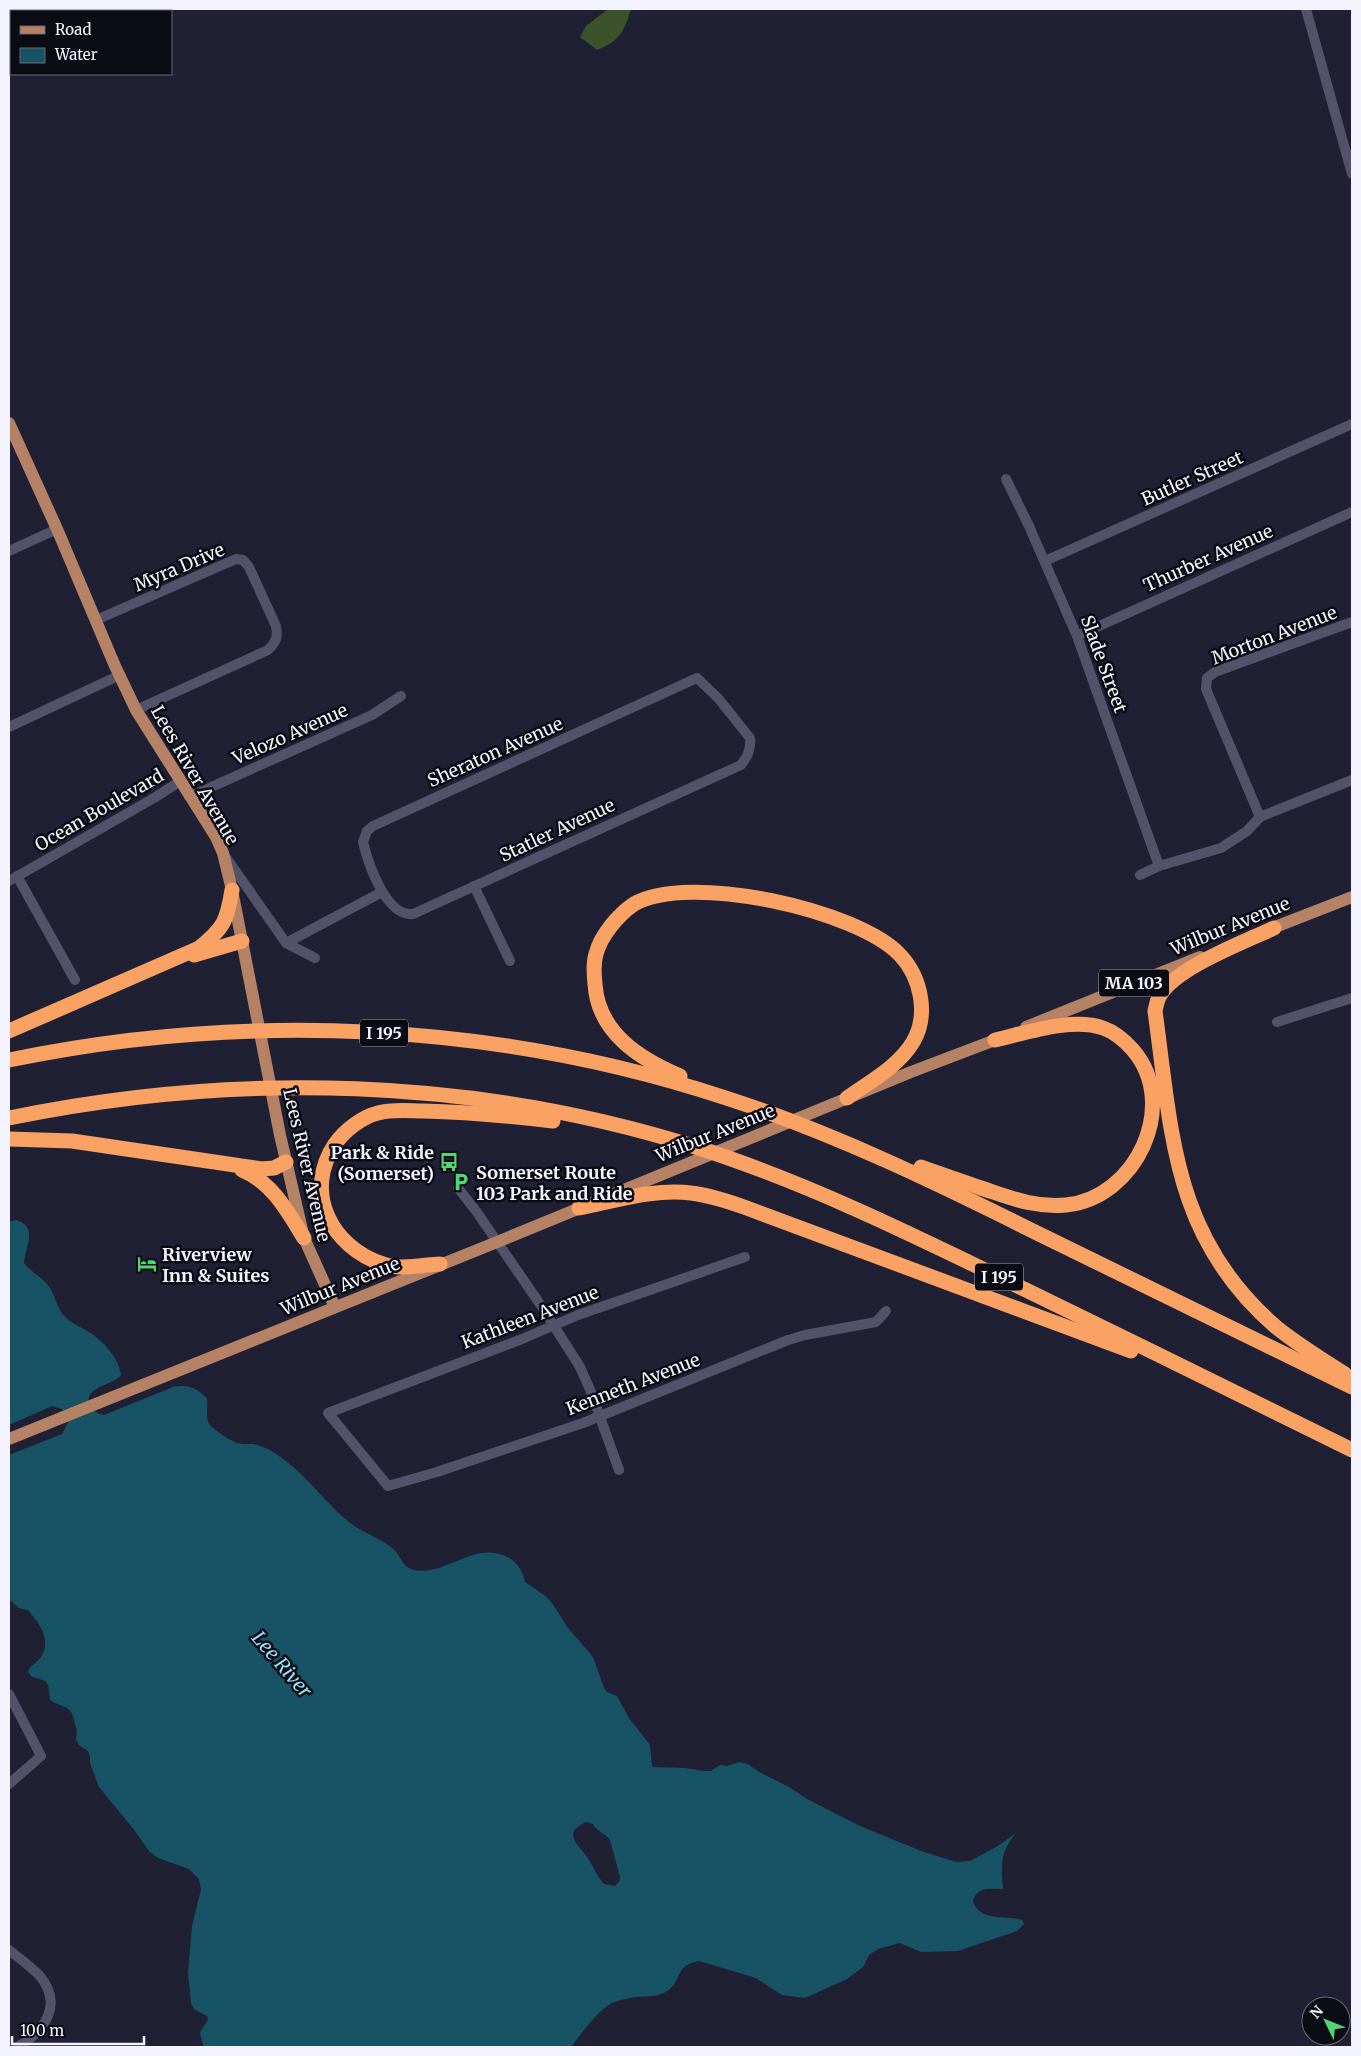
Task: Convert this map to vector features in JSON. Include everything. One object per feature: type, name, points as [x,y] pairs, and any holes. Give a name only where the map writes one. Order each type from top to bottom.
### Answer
[{"type":"highway","points":[[9,1031],[199,948],[218,931],[228,916],[232,890]]},
{"type":"highway","points":[[753,1107],[650,1062],[620,1039],[604,1018],[596,994],[594,970],[596,954],[610,927],[634,904],[664,894],[683,892],[722,893],[782,903],[814,911],[868,932],[899,953],[910,967],[919,991],[922,1004],[918,1031],[913,1042],[892,1066],[839,1101]]},
{"type":"highway","points":[[1274,928],[1191,968],[1175,979],[1159,996],[1154,1011],[1174,1147],[1186,1197],[1195,1220],[1224,1271],[1242,1294],[1277,1327],[1352,1379]]},
{"type":"highway","points":[[159,965],[242,941]]},
{"type":"highway","points":[[844,1142],[1035,1205],[1067,1205],[1081,1202],[1107,1190],[1120,1179],[1140,1154],[1151,1125],[1153,1098],[1151,1082],[1139,1057],[1116,1035],[1102,1028],[1085,1025],[1068,1024],[995,1040]]},
{"type":"highway","name":"I 195","points":[[9,1060],[80,1047],[185,1034],[282,1030],[380,1033],[469,1041],[565,1056],[660,1078],[753,1107],[844,1142],[962,1196],[1352,1387]]},
{"type":"highway","name":"I 195","points":[[9,1118],[91,1103],[179,1092],[252,1088],[324,1088],[404,1091],[476,1099],[557,1112],[635,1130],[728,1158],[826,1195],[906,1232],[1352,1450]]},
{"type":"highway","points":[[440,1264],[385,1265],[359,1254],[348,1246],[340,1236],[324,1209],[321,1192],[322,1177],[324,1162],[332,1148],[340,1136],[351,1127],[378,1113],[401,1111],[492,1115],[635,1130]]},
{"type":"highway","points":[[9,1140],[55,1140],[89,1143],[262,1169],[274,1168],[286,1162]]},
{"type":"highway","points":[[221,1164],[244,1171],[264,1184],[280,1200],[304,1238]]},
{"type":"highway","points":[[579,1208],[636,1196],[689,1192],[724,1201],[978,1293],[1226,1388]]},
{"type":"main road","name":"Lees River Avenue","points":[[9,422],[58,529],[136,710],[179,782],[216,838],[223,853],[286,1162],[304,1238],[335,1307]]},
{"type":"main road","name":"Wilbur Avenue","points":[[9,1439],[839,1101],[1352,897]]},
{"type":"street","points":[[1306,9],[1352,174]]},
{"type":"street","name":"Butler Street","points":[[1045,561],[1352,424]]},
{"type":"street","name":"Slade Street","points":[[1006,479],[1045,561],[1077,636],[1159,866]]},
{"type":"street","name":"Thurber Avenue","points":[[1077,636],[1352,512]]},
{"type":"street","points":[[9,551],[58,529]]},
{"type":"street","name":"Myra Drive","points":[[96,620],[236,558],[243,560],[249,568],[276,626],[278,637],[268,650],[136,710]]},
{"type":"street","name":"Morton Avenue","points":[[1260,817],[1206,689],[1207,678],[1215,672],[1352,622]]},
{"type":"street","points":[[9,727],[120,675]]},
{"type":"street","name":"Statler Avenue","points":[[382,892],[393,907],[408,915],[424,910],[741,765],[749,754],[750,738],[718,698],[697,678]]},
{"type":"street","name":"Sheraton Avenue","points":[[382,892],[363,842],[367,831],[373,826],[697,678]]},
{"type":"street","name":"Velozo Avenue","points":[[189,797],[372,715],[401,696]]},
{"type":"street","points":[[1140,875],[1159,866],[1221,848],[1247,831],[1260,817],[1352,780]]},
{"type":"street","name":"Ocean Boulevard","points":[[13,878],[146,803],[179,782]]},
{"type":"street","points":[[223,853],[286,943],[315,958]]},
{"type":"street","points":[[13,878],[75,980]]},
{"type":"street","points":[[474,886],[510,961]]},
{"type":"street","points":[[286,943],[382,892]]},
{"type":"street","points":[[1277,1022],[1352,998]]},
{"type":"street","points":[[458,1188],[476,1211],[554,1326],[580,1368],[619,1470]]},
{"type":"street","name":"Kathleen Avenue","points":[[388,1486],[328,1413],[654,1287],[745,1257]]},
{"type":"street","name":"Kenneth Avenue","points":[[388,1486],[437,1472],[599,1416],[788,1340],[876,1322],[886,1311]]},
{"type":"street","points":[[9,1694],[41,1756],[9,1784]]},
{"type":"street","points":[[9,1950],[40,1977],[51,2002],[46,2022],[29,2041],[17,2047]]},
{"type":"green space","points":[[608,9],[631,9],[623,29],[616,39],[597,50],[580,37],[586,26]]},
{"type":"water","name":"Lee River","points":[[16,1220],[23,1223],[29,1232],[24,1263],[50,1288],[63,1314],[102,1342],[111,1352],[120,1369],[121,1375],[117,1379],[99,1387],[90,1395],[91,1406],[96,1412],[104,1415],[173,1387],[183,1386],[192,1388],[200,1392],[207,1399],[207,1419],[212,1427],[235,1442],[262,1446],[280,1457],[292,1466],[354,1526],[391,1547],[406,1566],[414,1570],[426,1571],[472,1555],[484,1553],[496,1553],[509,1558],[520,1568],[525,1582],[552,1603],[568,1628],[593,1657],[604,1688],[607,1692],[617,1696],[629,1718],[650,1745],[652,1767],[711,1771],[720,1765],[727,1766],[739,1762],[748,1764],[807,1799],[860,1826],[921,1851],[956,1862],[970,1861],[998,1846],[1016,1833],[1004,1853],[1003,1889],[981,1891],[977,1893],[973,1902],[982,1913],[994,1917],[1022,1920],[1024,1924],[1017,1931],[958,1951],[921,1952],[900,1943],[878,1949],[869,1955],[863,1967],[847,1979],[805,1998],[782,1995],[756,1978],[699,1961],[691,1963],[682,1970],[672,1987],[664,1993],[616,2001],[610,2004],[594,2018],[571,2047],[204,2047],[200,2032],[208,2020],[207,2016],[194,2009],[191,2003],[188,1973],[192,1926],[201,1890],[199,1879],[189,1869],[158,1858],[149,1851],[99,1787],[90,1763],[88,1751],[79,1745],[76,1739],[77,1731],[72,1713],[67,1708],[50,1699],[49,1689],[45,1681],[32,1677],[28,1672],[41,1657],[44,1650],[45,1638],[43,1632],[28,1610],[19,1608],[9,1599],[9,1455],[62,1434],[68,1423],[62,1409],[52,1406],[9,1425],[9,1222]],"holes":[[[586,1822],[593,1824],[610,1840],[620,1877],[619,1882],[615,1886],[604,1884],[574,1840],[574,1831],[578,1826]]]},
{"type":"place","name":"Park & Ride (Somerset)","points":[[449,1162]]},
{"type":"place","name":"Somerset Route 103 Park and Ride","points":[[461,1182]]},
{"type":"place","name":"Riverview Inn & Suites","points":[[147,1264]]}]
